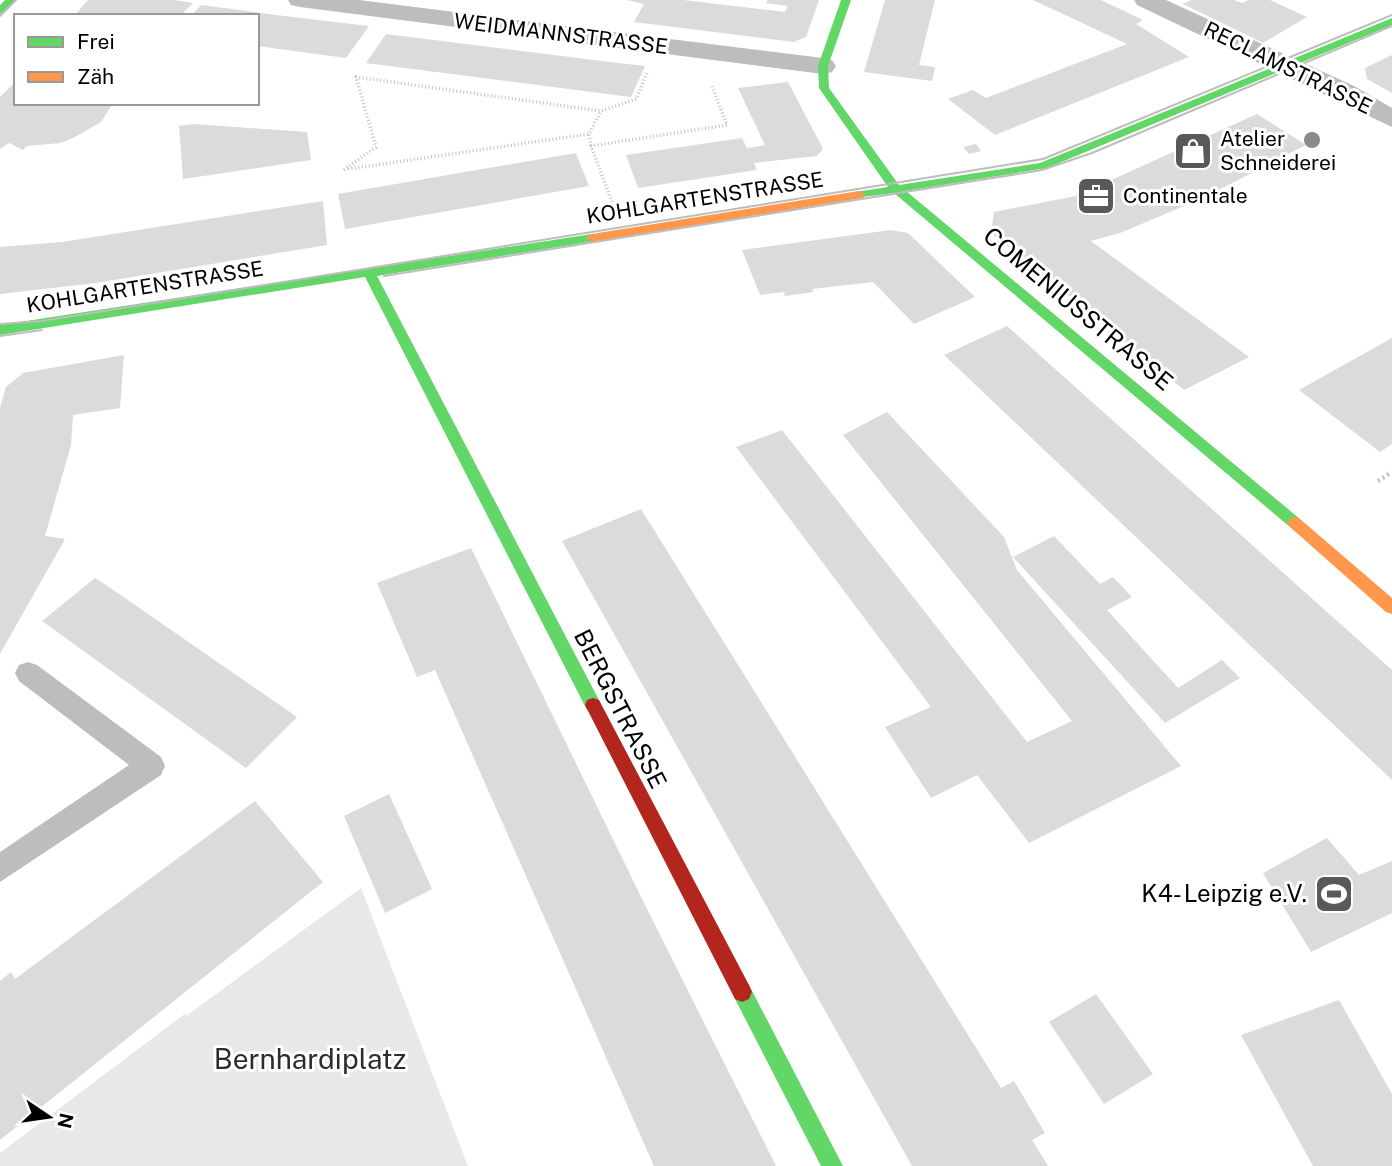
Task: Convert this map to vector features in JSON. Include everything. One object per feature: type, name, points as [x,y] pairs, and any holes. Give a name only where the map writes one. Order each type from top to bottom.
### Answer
[{"type":"street","points":[[0,11],[11,0]]},
{"type":"street","name":"WEIDMANNSTRASSE","points":[[300,0],[823,66]]},
{"type":"street","points":[[823,66],[846,0]]},
{"type":"street","name":"RECLAMSTRASSE","points":[[1146,0],[1345,92],[1392,119]]},
{"type":"street","name":"KOHLGARTENSTRASSE","points":[[0,330],[1043,166],[1392,21]]},
{"type":"street","name":"COMENIUSSTRASSE","points":[[823,66],[824,88],[897,189],[1172,417],[1392,607]]},
{"type":"street","name":"BERGSTRASSE","points":[[369,273],[832,1166]]},
{"type":"lane","points":[[0,868],[151,766],[29,673]]},
{"type":"path","points":[[589,134],[344,170],[376,147],[356,77],[601,111],[636,99],[659,46]]},
{"type":"path","points":[[591,146],[727,124],[699,51]]},
{"type":"path","points":[[601,111],[589,134],[591,146],[622,233]]},
{"type":"path","points":[[1378,481],[1392,472]]},
{"type":"green space","name":"Bernhardiplatz","points":[[361,888],[468,1166],[0,1166],[0,1153],[186,1013],[186,1016]]},
{"type":"building","points":[[88,0],[174,0],[193,3],[182,14],[76,14]]},
{"type":"building","points":[[627,0],[683,0],[785,12],[788,6],[766,3],[768,0],[819,0],[806,37],[794,42],[634,22],[644,4]]},
{"type":"building","points":[[885,0],[935,0],[919,65],[935,67],[932,81],[864,72]]},
{"type":"building","points":[[1033,0],[1101,0],[1143,20],[1136,24],[1189,57],[995,135],[948,99],[973,90],[986,98],[1127,44]]},
{"type":"building","points":[[1191,0],[1234,0],[1242,3],[1248,0],[1270,0],[1307,17],[1263,43],[1183,4]]},
{"type":"building","points":[[201,5],[369,26],[346,58],[259,46],[259,14],[193,14]]},
{"type":"building","points":[[386,34],[645,66],[631,97],[366,63]]},
{"type":"building","points":[[1392,55],[1392,93],[1367,79],[1365,68]]},
{"type":"building","points":[[788,82],[823,149],[817,156],[754,163],[757,170],[638,188],[626,155],[742,138],[747,148],[765,145],[738,88]]},
{"type":"building","points":[[14,83],[14,105],[112,105],[101,122],[73,138],[60,143],[27,146],[23,150],[9,143],[0,149],[0,97]]},
{"type":"building","points":[[1257,114],[1306,145],[1203,198],[1120,233],[1091,241],[1249,357],[1184,390],[991,233],[994,212],[1076,196]]},
{"type":"building","points":[[193,124],[307,132],[311,160],[183,179],[179,126]]},
{"type":"building","points":[[976,144],[981,151],[969,154],[963,147]]},
{"type":"building","points":[[576,153],[589,186],[345,229],[338,194]]},
{"type":"building","points":[[323,201],[327,245],[96,283],[0,294],[0,247],[62,242]]},
{"type":"building","points":[[891,230],[908,233],[975,297],[914,324],[873,282],[812,289],[814,292],[785,296],[784,292],[760,295],[742,250]]},
{"type":"building","points":[[1007,326],[1392,670],[1392,780],[944,355]]},
{"type":"building","points":[[1392,338],[1392,444],[1380,452],[1299,390]]},
{"type":"building","points":[[124,355],[120,408],[73,415],[71,445],[45,536],[65,539],[0,654],[0,408],[6,387],[23,373]]},
{"type":"building","points":[[887,412],[1004,537],[1017,570],[1181,766],[1029,843],[977,775],[931,798],[885,727],[931,707],[736,447],[782,430],[1027,742],[1072,721],[843,435]]},
{"type":"building","points":[[641,509],[1001,1088],[1014,1081],[1045,1133],[1032,1140],[1048,1166],[912,1166],[562,541]]},
{"type":"building","points":[[1054,536],[1100,584],[1113,577],[1132,597],[1107,610],[1178,688],[1222,660],[1240,678],[1165,723],[1013,557]]},
{"type":"building","points":[[471,548],[776,1166],[654,1166],[435,670],[417,677],[377,583]]},
{"type":"building","points":[[95,578],[297,717],[246,768],[42,621]]},
{"type":"building","points":[[389,794],[432,889],[385,913],[344,816]]},
{"type":"building","points":[[255,801],[323,882],[0,1140],[0,981],[11,972],[15,979]]},
{"type":"building","name":"K4- Leipzig e.V.","points":[[1327,838],[1359,875],[1392,861],[1392,913],[1311,952],[1263,873]]},
{"type":"building","points":[[1096,994],[1153,1074],[1104,1104],[1049,1022]]},
{"type":"building","points":[[1339,1000],[1392,1094],[1392,1166],[1313,1166],[1241,1035]]},
{"type":"tram line","points":[[0,16],[16,0]]},
{"type":"tram line","points":[[0,324],[42,321],[1043,159],[1392,15]]},
{"type":"tram line","points":[[384,276],[1042,170],[1092,153],[1392,26]]},
{"type":"tram line","points":[[0,336],[42,330]]},
{"type":"traffic: fast","points":[[0,11],[11,0]]},
{"type":"traffic: fast","points":[[846,0],[823,66],[824,88],[896,189],[1295,523]]},
{"type":"traffic: fast","points":[[859,195],[1043,166],[1392,21]]},
{"type":"traffic: fast","points":[[0,330],[592,238]]},
{"type":"traffic: fast","points":[[369,273],[593,705]]},
{"type":"traffic: fast","points":[[742,992],[832,1166]]},
{"type":"traffic: slow","points":[[592,238],[859,195]]},
{"type":"traffic: slow","points":[[1295,523],[1392,607]]},
{"type":"traffic: jam","points":[[593,705],[742,992]]},
{"type":"place","name":"Atelier Schneiderei","points":[[1193,151]]},
{"type":"place","name":"Continentale","points":[[1096,196]]},
{"type":"place","name":"K4- Leipzig e.V.","points":[[1334,894]]}]
